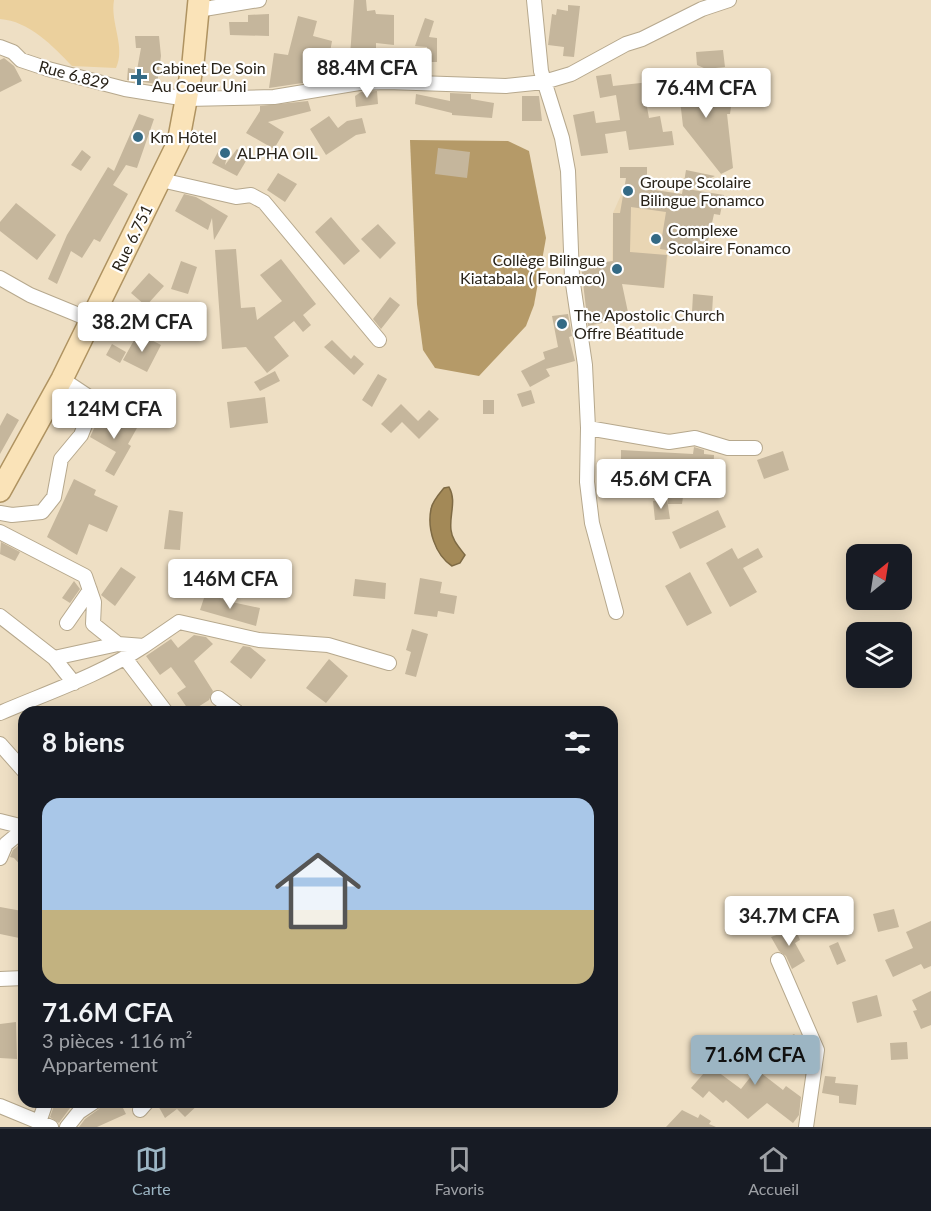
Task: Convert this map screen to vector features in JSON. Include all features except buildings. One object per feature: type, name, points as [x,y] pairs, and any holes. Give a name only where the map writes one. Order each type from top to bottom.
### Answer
[{"type":"main road","name":"Rue 6.751","points":[[0,491],[62,379],[178,143],[187,99],[199,5]]},
{"type":"street","points":[[199,5],[259,0]]},
{"type":"street","points":[[534,0],[539,61],[562,138],[568,171],[572,277],[585,365],[588,428],[587,482],[592,523],[616,612]]},
{"type":"street","name":"Rue 6.829","points":[[0,47],[13,52],[21,60],[48,69],[125,89],[187,99],[274,97],[359,83],[506,86],[544,82],[571,74],[626,44],[642,39],[702,9],[729,0]]},
{"type":"street","points":[[359,83],[368,72],[386,58]]},
{"type":"street","points":[[161,180],[220,195],[257,197],[264,202],[379,340]]},
{"type":"street","points":[[0,278],[30,295],[91,320]]},
{"type":"street","points":[[0,513],[12,515],[42,512],[53,500],[58,466],[64,454],[83,431],[93,405],[89,397],[62,379]]},
{"type":"street","points":[[588,428],[669,442],[695,438],[728,448],[755,448]]},
{"type":"street","points":[[0,532],[85,576],[94,602],[93,624],[117,644]]},
{"type":"street","points":[[67,623],[90,590]]},
{"type":"street","points":[[0,616],[54,658],[74,683]]},
{"type":"street","points":[[0,713],[74,683],[126,658],[179,622],[259,640],[328,645],[388,663]]},
{"type":"street","points":[[54,658],[117,644],[144,646]]},
{"type":"street","points":[[126,658],[162,706]]},
{"type":"street","points":[[218,698],[229,706]]},
{"type":"street","points":[[0,744],[18,762]]},
{"type":"street","points":[[0,821],[18,826]]},
{"type":"street","points":[[0,858],[6,844],[18,833]]},
{"type":"street","points":[[778,960],[818,1050],[806,1127]]},
{"type":"street","points":[[0,979],[18,978]]},
{"type":"street","points":[[0,1106],[45,1124],[46,1108]]},
{"type":"street","points":[[67,1127],[85,1108]]},
{"type":"shaded area","points":[[0,0],[114,0],[113,9],[119,43],[119,60],[116,68],[72,66],[31,29],[0,19]]},
{"type":"shaded area","points":[[410,140],[508,141],[529,151],[546,238],[534,305],[526,326],[479,376],[435,368],[423,350],[417,304]]},
{"type":"shaded area","name":"Complexe Scolaire Fonamco","points":[[625,186],[697,196],[705,235],[680,252],[668,256],[664,288],[612,282],[613,213]]},
{"type":"shaded area","points":[[449,487],[453,503],[452,534],[465,555],[460,563],[452,566],[437,548],[430,525],[431,509],[436,498],[444,488]]},
{"type":"place","name":"Cabinet De Soin Au Coeur Uni","points":[[139,77]]},
{"type":"place","name":"Km Hôtel","points":[[138,137]]},
{"type":"place","name":"ALPHA OIL","points":[[225,153]]},
{"type":"place","name":"Groupe Scolaire Bilingue Fonamco","points":[[628,191]]},
{"type":"place","name":"Complexe Scolaire Fonamco","points":[[656,239]]},
{"type":"place","name":"Collège Bilingue Kiatabala ( Fonamco)","points":[[617,269]]},
{"type":"place","name":"The Apostolic Church Offre Béatitude","points":[[562,324]]}]
